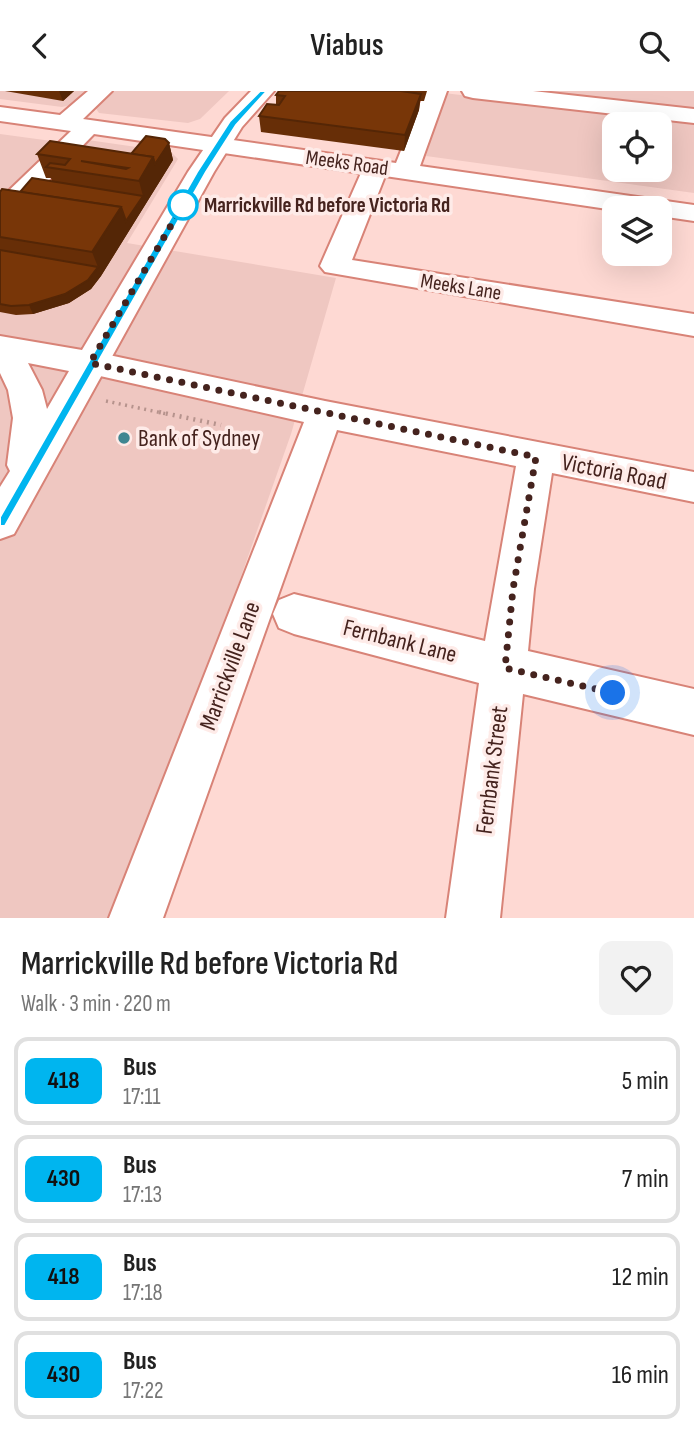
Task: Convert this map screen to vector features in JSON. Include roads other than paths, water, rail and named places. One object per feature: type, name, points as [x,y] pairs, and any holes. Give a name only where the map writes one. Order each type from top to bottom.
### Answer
[{"type":"street","points":[[0,214],[78,124],[101,91]]},
{"type":"street","points":[[9,506],[218,145],[233,123],[263,91]]},
{"type":"street","points":[[406,171],[436,91]]},
{"type":"street","points":[[473,91],[694,116]]},
{"type":"street","name":"Meeks Road","points":[[0,114],[694,213]]},
{"type":"street","name":"Meeks Lane","points":[[376,167],[335,266],[694,325]]},
{"type":"street","points":[[0,349],[12,363],[26,389],[32,412],[31,442],[9,506]]},
{"type":"street","name":"Victoria Road","points":[[0,349],[90,363],[325,414],[694,487]]},
{"type":"street","name":"Marrickville Lane","points":[[136,918],[325,414]]},
{"type":"street","name":"Fernbank Street","points":[[473,918],[513,589],[536,457]]},
{"type":"street","name":"Fernbank Lane","points":[[294,614],[505,668],[694,712]]},
{"type":"place","name":"Marrickville Rd before Victoria Rd","points":[[183,205]]},
{"type":"place","name":"Bank of Sydney","points":[[124,438]]}]
